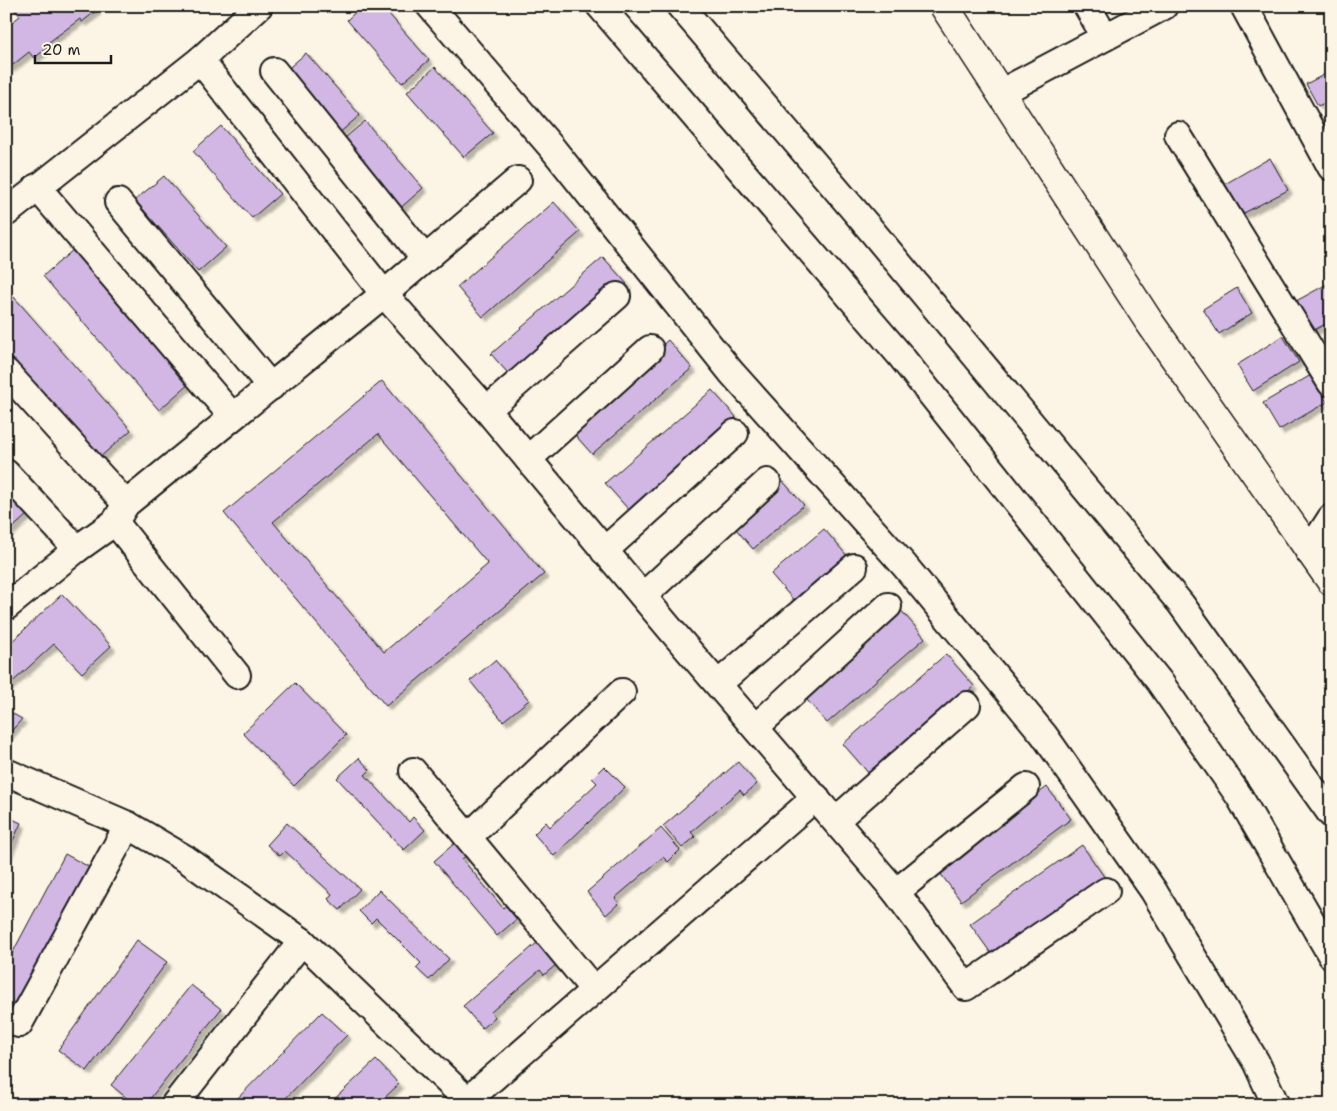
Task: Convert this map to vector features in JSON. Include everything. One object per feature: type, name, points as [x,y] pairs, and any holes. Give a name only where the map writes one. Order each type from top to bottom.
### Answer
[{"type":"street","points":[[6,212],[200,60],[259,6]]},
{"type":"street","points":[[430,6],[553,150],[731,372],[904,565],[1044,735],[1153,890],[1256,1062],[1276,1105]]},
{"type":"street","points":[[600,6],[899,354],[1159,680],[1239,796],[1331,955]]},
{"type":"street","points":[[680,6],[871,230],[1182,604],[1331,814]]},
{"type":"street","points":[[944,6],[1148,320],[1331,582]]},
{"type":"street","points":[[1087,6],[1105,37]]},
{"type":"street","points":[[1000,93],[1164,6]]},
{"type":"street","points":[[1244,6],[1331,167]]},
{"type":"street","points":[[200,60],[384,294],[487,410],[604,551],[896,892],[966,988],[1106,891]]},
{"type":"street","points":[[274,71],[425,259]]},
{"type":"street","points":[[1178,135],[1331,383]]},
{"type":"street","points":[[6,607],[120,513],[232,416],[271,387],[384,294],[518,180]]},
{"type":"street","points":[[37,187],[232,416]]},
{"type":"street","points":[[118,202],[271,387]]},
{"type":"street","points":[[487,410],[617,296]]},
{"type":"street","points":[[528,459],[650,349]]},
{"type":"street","points":[[6,372],[120,513],[237,675]]},
{"type":"street","points":[[604,551],[735,433]]},
{"type":"street","points":[[6,473],[77,549]]},
{"type":"street","points":[[643,596],[767,482]]},
{"type":"street","points":[[1309,552],[1331,518]]},
{"type":"street","points":[[718,684],[854,567]]},
{"type":"street","points":[[756,727],[888,606]]},
{"type":"street","points":[[468,837],[622,692]]},
{"type":"street","points":[[836,820],[967,705]]},
{"type":"street","points":[[413,771],[594,990]]},
{"type":"street","points":[[6,772],[128,825],[186,859],[302,941],[465,1102],[816,797]]},
{"type":"street","points":[[896,892],[1026,786]]},
{"type":"street","points":[[19,1024],[128,825]]},
{"type":"street","points":[[174,1105],[302,941]]},
{"type":"building","points":[[12,6],[93,6],[96,11],[82,22],[80,19],[45,45],[47,48],[34,58],[29,52],[9,68],[6,64],[6,27],[20,16]]},
{"type":"building","points":[[362,6],[382,6],[429,60],[402,83],[347,20]]},
{"type":"building","points":[[306,53],[360,115],[337,135],[283,73]]},
{"type":"building","points":[[435,67],[493,133],[464,157],[407,92]]},
{"type":"building","points":[[1331,71],[1331,100],[1318,106],[1306,84]]},
{"type":"building","points":[[365,121],[423,188],[397,211],[339,143]]},
{"type":"building","points":[[221,126],[280,194],[252,218],[193,151]]},
{"type":"building","points":[[1270,158],[1288,190],[1242,214],[1225,184]]},
{"type":"building","points":[[164,176],[226,247],[198,272],[135,200]]},
{"type":"building","points":[[554,202],[580,232],[483,317],[457,287]]},
{"type":"building","points":[[74,249],[191,382],[159,410],[43,276]]},
{"type":"building","points":[[603,257],[627,284],[515,381],[491,354]]},
{"type":"building","points":[[1329,283],[1331,321],[1303,336],[1287,306]]},
{"type":"building","points":[[1237,288],[1252,313],[1219,334],[1203,309]]},
{"type":"building","points":[[14,297],[131,430],[99,458],[6,352],[6,304]]},
{"type":"building","points":[[1283,336],[1299,362],[1253,391],[1237,365]]},
{"type":"building","points":[[668,340],[692,368],[592,454],[568,427]]},
{"type":"building","points":[[1311,375],[1327,402],[1279,430],[1263,403]]},
{"type":"building","points":[[382,381],[544,574],[386,706],[224,513]],"holes":[[[378,434],[488,564],[384,652],[273,522]]]},
{"type":"building","points":[[712,390],[736,417],[629,510],[605,483]]},
{"type":"building","points":[[780,478],[804,505],[753,549],[730,522]]},
{"type":"building","points":[[6,487],[29,513],[6,534]]},
{"type":"building","points":[[824,529],[849,558],[797,604],[771,574]]},
{"type":"building","points":[[62,594],[111,646],[82,673],[54,644],[6,688],[6,647]]},
{"type":"building","points":[[899,608],[925,638],[827,723],[801,693]]},
{"type":"building","points":[[946,654],[974,686],[871,776],[843,744]]},
{"type":"building","points":[[495,660],[529,700],[503,721],[470,681]]},
{"type":"building","points":[[295,683],[346,735],[294,786],[243,733]]},
{"type":"building","points":[[6,710],[22,719],[6,737]]},
{"type":"building","points":[[359,758],[370,770],[365,775],[409,822],[413,817],[425,830],[404,850],[337,778]]},
{"type":"building","points":[[738,762],[757,784],[744,795],[740,790],[691,832],[695,837],[682,848],[663,826]]},
{"type":"building","points":[[604,766],[625,787],[554,856],[534,834],[546,822],[550,827],[597,783],[592,778]]},
{"type":"building","points":[[1047,787],[1071,819],[961,901],[937,869]]},
{"type":"building","points":[[6,816],[21,823],[6,856]]},
{"type":"building","points":[[287,823],[360,889],[340,910],[328,899],[332,894],[285,851],[280,856],[267,845]]},
{"type":"building","points":[[661,828],[680,850],[668,862],[663,857],[615,898],[619,903],[606,915],[587,892]]},
{"type":"building","points":[[456,842],[467,855],[462,859],[503,908],[508,904],[519,917],[497,936],[434,861]]},
{"type":"building","points":[[1082,845],[1105,878],[993,956],[970,924]]},
{"type":"building","points":[[65,854],[89,867],[6,1022],[6,965]]},
{"type":"building","points":[[379,890],[449,959],[429,980],[416,968],[421,963],[376,918],[371,923],[359,911]]},
{"type":"building","points":[[137,940],[167,962],[87,1071],[58,1050]]},
{"type":"building","points":[[538,942],[557,964],[544,975],[540,970],[491,1012],[495,1017],[482,1028],[463,1006]]},
{"type":"building","points":[[191,985],[221,1009],[145,1105],[135,1105],[111,1085]]},
{"type":"building","points":[[322,1012],[347,1035],[279,1105],[231,1105]]},
{"type":"building","points":[[376,1060],[399,1084],[377,1105],[328,1105]]}]
